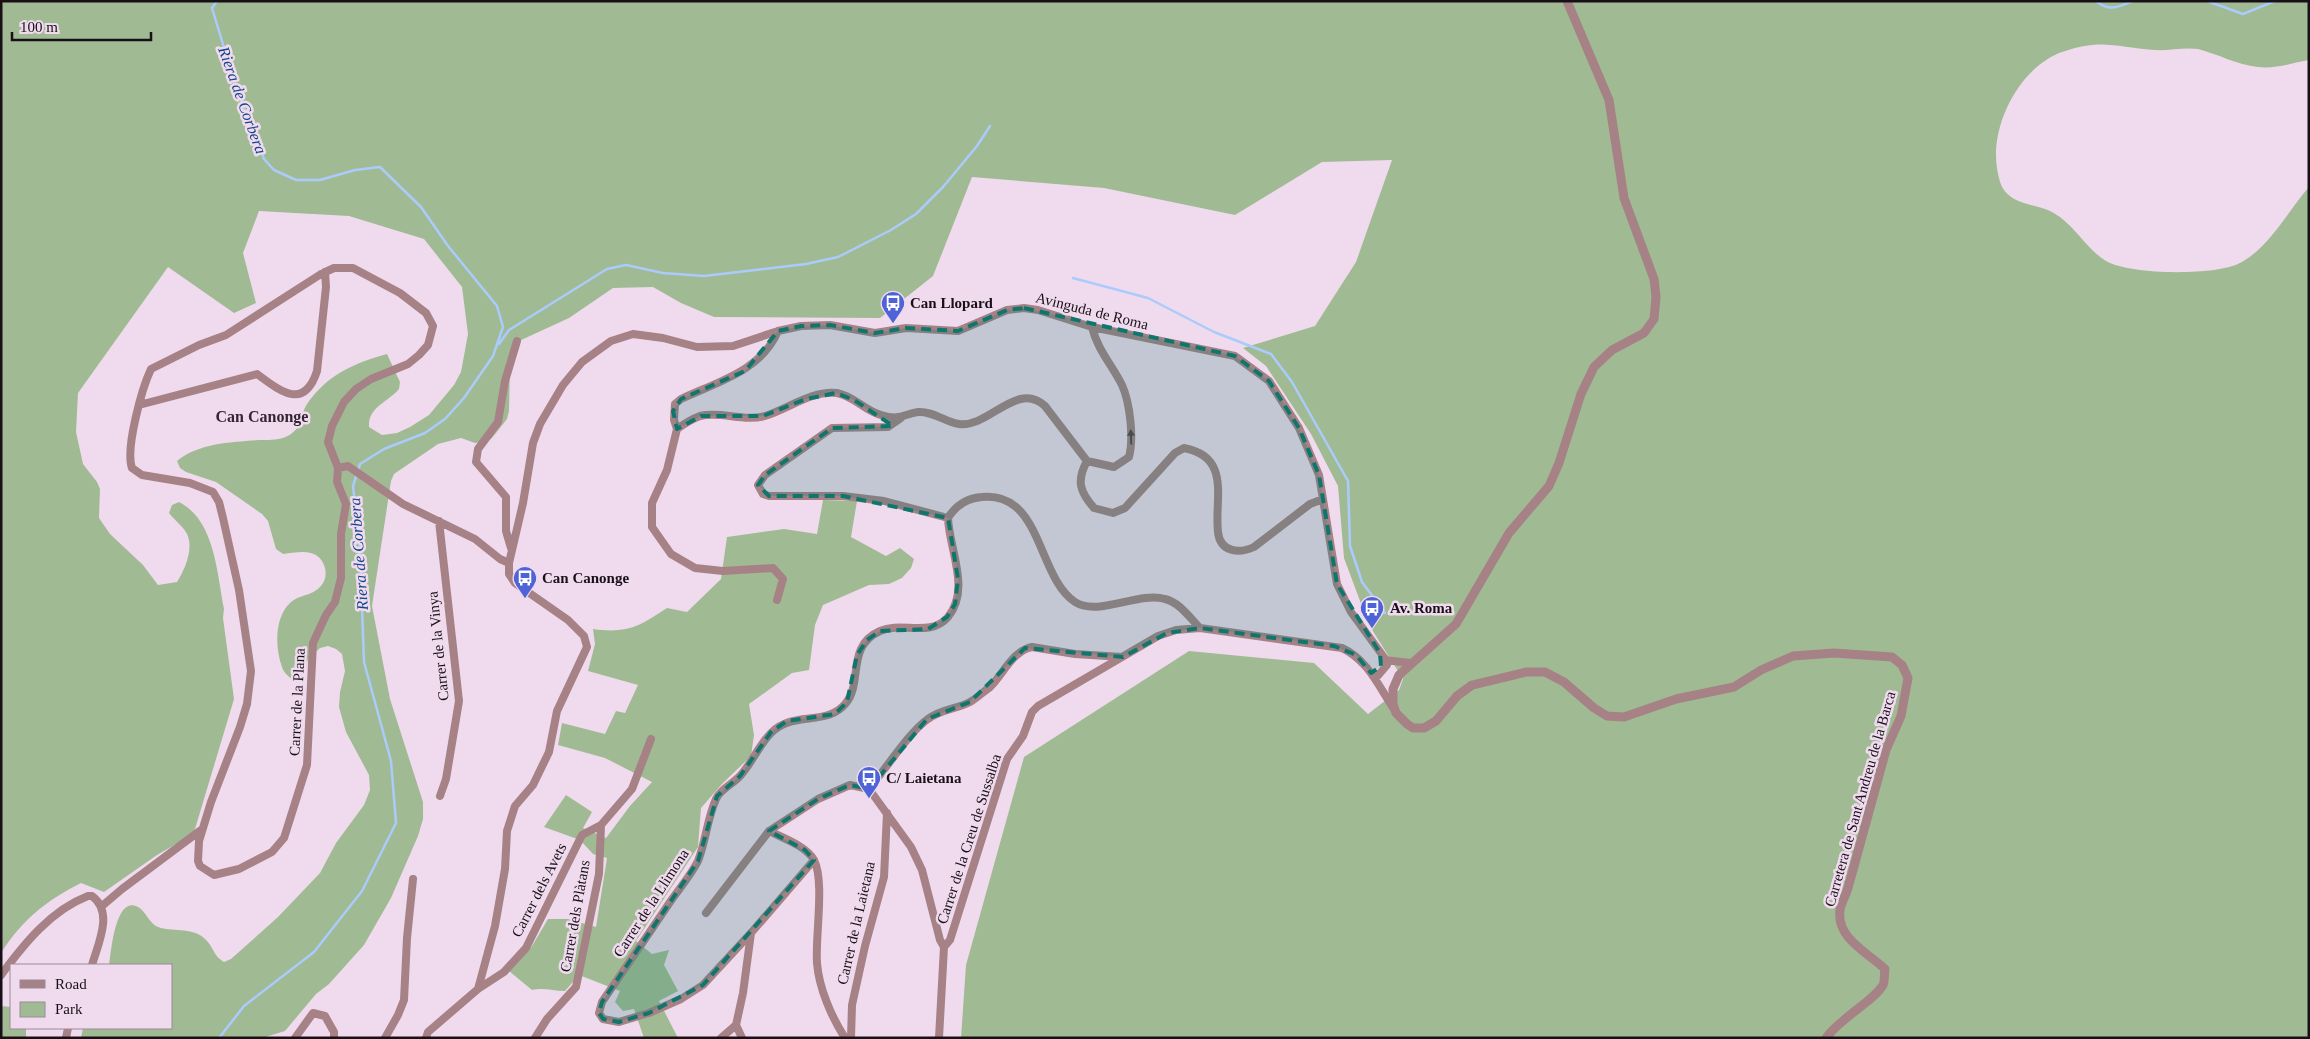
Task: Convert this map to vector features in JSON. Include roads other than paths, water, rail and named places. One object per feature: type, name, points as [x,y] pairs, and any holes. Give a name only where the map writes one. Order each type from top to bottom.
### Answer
[{"type":"street","points":[[1411,663],[1402,664],[1383,661],[1376,681],[1387,686],[1395,681],[1411,663],[1456,624],[1508,533],[1549,486],[1559,463],[1581,394],[1594,367],[1612,350],[1644,333],[1654,319],[1656,297],[1654,279],[1624,198],[1609,100],[1567,1]]},
{"type":"street","name":"Carrer de la Plana","points":[[334,268],[352,268],[400,293],[426,313],[433,326],[428,345],[420,355],[408,364],[371,379],[356,388],[344,402],[332,426],[328,442],[338,468],[337,482],[346,504],[341,534],[340,578],[335,602],[313,643],[307,764],[284,838],[272,852],[254,862],[239,869],[214,875],[200,866],[197,850],[201,830],[233,749],[247,704],[251,671],[246,627],[225,526],[219,502],[213,492],[190,482],[142,475],[132,468],[130,456],[139,405],[151,369],[199,345],[226,335],[325,272],[334,268]]},
{"type":"street","points":[[139,405],[257,374],[282,392],[294,396],[303,393],[313,383],[317,371],[326,287],[325,272]]},
{"type":"street","name":"Avinguda de Roma","points":[[511,548],[525,490],[533,442],[540,424],[563,385],[582,362],[611,341],[633,334],[663,338],[697,347],[734,346],[778,331],[801,326],[830,325],[875,333],[906,328],[958,331],[1007,310],[1024,308],[1038,310],[1092,327],[1235,356],[1269,381],[1300,428],[1319,475],[1338,584],[1348,605],[1383,661],[1394,673],[1395,681]]},
{"type":"street","points":[[1092,327],[1095,339],[1122,386],[1130,422],[1131,448],[1129,457],[1114,467],[1087,461],[1038,399],[1027,397],[968,423],[958,424],[934,415],[918,412],[901,418],[888,427],[832,428],[765,475],[758,485],[760,490],[769,496],[843,496],[884,501],[948,518],[957,506],[974,498],[995,496],[1011,503],[1022,513],[1064,593],[1076,603],[1089,606],[1153,597],[1166,599],[1177,605],[1200,628]]},
{"type":"street","points":[[777,600],[783,578],[774,568],[723,571],[695,568],[671,554],[652,527],[652,502],[667,470],[676,429],[674,420],[675,404],[681,398],[745,371],[754,364],[776,338],[778,331]]},
{"type":"street","points":[[478,988],[496,917],[505,869],[507,831],[515,806],[533,785],[548,752],[557,711],[587,647],[584,636],[568,620],[516,583],[510,574],[511,548],[506,531],[506,497],[476,462],[478,448],[498,422],[505,381],[517,340]]},
{"type":"street","points":[[676,429],[701,416],[763,416],[806,399],[836,393],[854,400],[881,415],[901,418]]},
{"type":"street","points":[[1087,461],[1080,472],[1081,490],[1094,508],[1113,513],[1125,508],[1175,453],[1184,448],[1203,454],[1214,470],[1219,486],[1218,532],[1225,546],[1235,552],[1245,551],[1254,547],[1310,504],[1323,499]]},
{"type":"street","points":[[338,468],[348,466],[403,504],[475,539],[500,559],[509,563]]},
{"type":"street","name":"Carrer de la Llimona","points":[[814,860],[751,933],[702,985],[681,999],[649,1013],[619,1022],[603,1019],[599,1013],[602,1002],[698,860],[709,816],[717,796],[740,776],[771,732],[787,721],[835,714],[847,702],[857,655],[868,640],[880,631],[904,628],[928,629],[947,617],[955,604],[958,579],[948,533],[948,518]]},
{"type":"street","name":"Carrer de la Vinya","points":[[439,521],[459,701],[456,725],[440,796]]},
{"type":"street","name":"Carrer de la Creu de Sussalba","points":[[939,1038],[944,947],[950,940],[1007,759],[1023,736],[1032,712],[1045,701],[1167,633],[1200,628],[1334,646],[1356,656],[1376,681]]},
{"type":"street","points":[[869,789],[916,730],[928,719],[945,709],[970,702],[990,686],[1018,653],[1025,648],[1032,647],[1075,654],[1123,657]]},
{"type":"street","name":"Carretera de Sant Andreu de la Barca","points":[[1376,681],[1401,719],[1413,728],[1424,728],[1436,721],[1457,696],[1472,685],[1526,672],[1545,672],[1564,682],[1594,708],[1607,716],[1624,717],[1676,698],[1734,687],[1761,670],[1793,656],[1834,653],[1892,657],[1902,665],[1908,678],[1901,716],[1886,750],[1848,888],[1840,909],[1840,924],[1848,937],[1885,969],[1884,984],[1875,994],[1846,1016],[1826,1038]]},
{"type":"street","points":[[1395,681],[1392,695],[1396,713]]},
{"type":"street","points":[[601,825],[632,789],[651,739]]},
{"type":"street","points":[[706,913],[769,831],[818,799],[850,785],[869,789],[911,847],[922,870],[940,940],[944,947]]},
{"type":"street","name":"Carrer de la Laietana","points":[[851,1038],[852,1005],[865,946],[884,877],[887,814]]},
{"type":"street","name":"Carrer dels Avets","points":[[426,1038],[428,1032],[478,988],[504,972],[526,948],[582,835],[601,825]]},
{"type":"street","name":"Carrer dels Plàtans","points":[[535,1038],[547,1019],[576,987],[599,874],[601,825]]},
{"type":"street","points":[[102,906],[201,830]]},
{"type":"street","points":[[769,831],[805,850],[814,860],[818,877],[817,964],[822,989],[844,1038]]},
{"type":"street","points":[[385,1038],[404,1000],[407,938],[413,880]]},
{"type":"street","points":[[1,975],[36,932],[65,908],[88,896],[92,896],[102,906],[104,915],[92,964]]},
{"type":"street","points":[[722,1038],[736,1025],[743,993],[751,933]]},
{"type":"street","points":[[295,1038],[313,1013],[325,1016],[334,1032],[334,1038]]},
{"type":"street","points":[[736,1025],[742,1038]]},
{"type":"waterway","name":"Riera de Corbera","points":[[217,1],[212,8],[236,87],[264,159],[274,170],[296,180],[320,180],[355,170],[380,167],[421,207],[448,246],[497,306],[503,327],[493,356],[464,398],[445,419],[425,433],[384,449],[360,464],[353,486],[360,551],[364,662],[391,761],[396,823],[362,891],[314,952],[244,1006],[219,1038]]},
{"type":"waterway","points":[[2096,1],[2109,7],[2118,7],[2133,1]]},
{"type":"waterway","points":[[2207,1],[2243,14],[2275,1]]},
{"type":"waterway","points":[[499,344],[509,330],[607,269],[626,265],[663,273],[704,276],[806,264],[838,257],[891,230],[916,214],[943,187],[977,146],[990,126]]},
{"type":"waterway","points":[[1073,278],[1148,298],[1214,332],[1271,354],[1292,382],[1348,481],[1350,546],[1362,582],[1385,613]]},
{"type":"place","name":"Can Llopard","points":[[893,324]]},
{"type":"place","name":"Can Canonge","points":[[525,599]]},
{"type":"place","name":"Av. Roma","points":[[1372,629]]},
{"type":"place","name":"C/ Laietana","points":[[869,799]]},
{"type":"district","name":"Can Canonge","points":[[262,416]]}]
